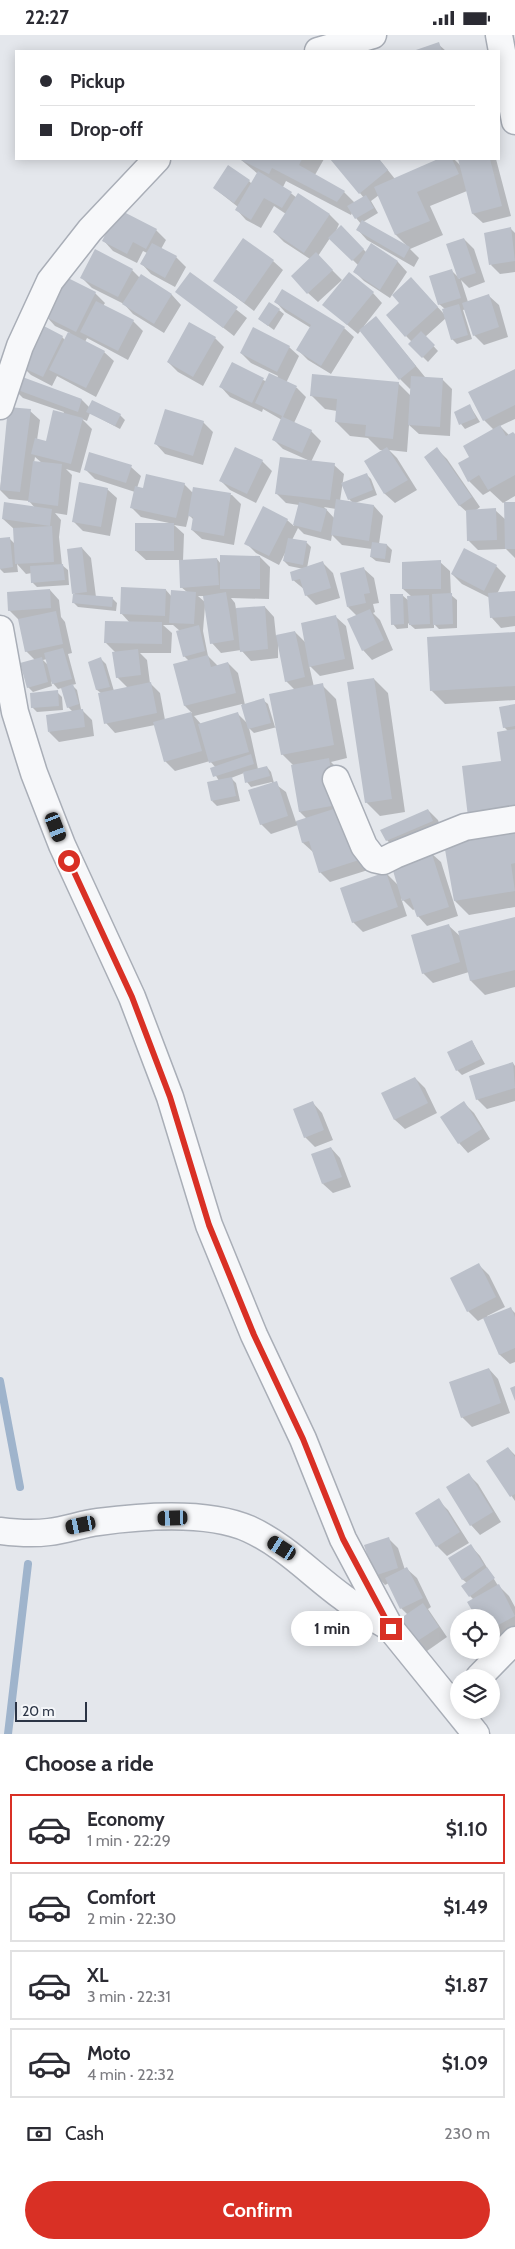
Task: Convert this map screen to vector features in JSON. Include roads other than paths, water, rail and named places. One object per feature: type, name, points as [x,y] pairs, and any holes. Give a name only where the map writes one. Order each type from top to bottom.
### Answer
[{"type":"street","points":[[322,50],[374,35]]},
{"type":"street","points":[[499,35],[515,121]]},
{"type":"street","points":[[0,406],[20,346],[50,281],[90,230],[156,160]]},
{"type":"street","points":[[0,629],[15,712],[34,773],[62,845],[132,997],[170,1097],[209,1225],[254,1335],[303,1439],[343,1539],[391,1629],[450,1696]]},
{"type":"street","points":[[336,779],[364,846],[374,859],[383,861],[465,827],[515,819]]},
{"type":"street","points":[[0,1531],[48,1532],[98,1522],[188,1517],[226,1523],[248,1529],[294,1556],[344,1598],[391,1629]]},
{"type":"street","points":[[487,1669],[515,1641]]},
{"type":"street","points":[[466,1719],[476,1734]]},
{"type":"waterway","points":[[0,1381],[20,1487]]},
{"type":"waterway","points":[[8,1734],[28,1564]]}]
